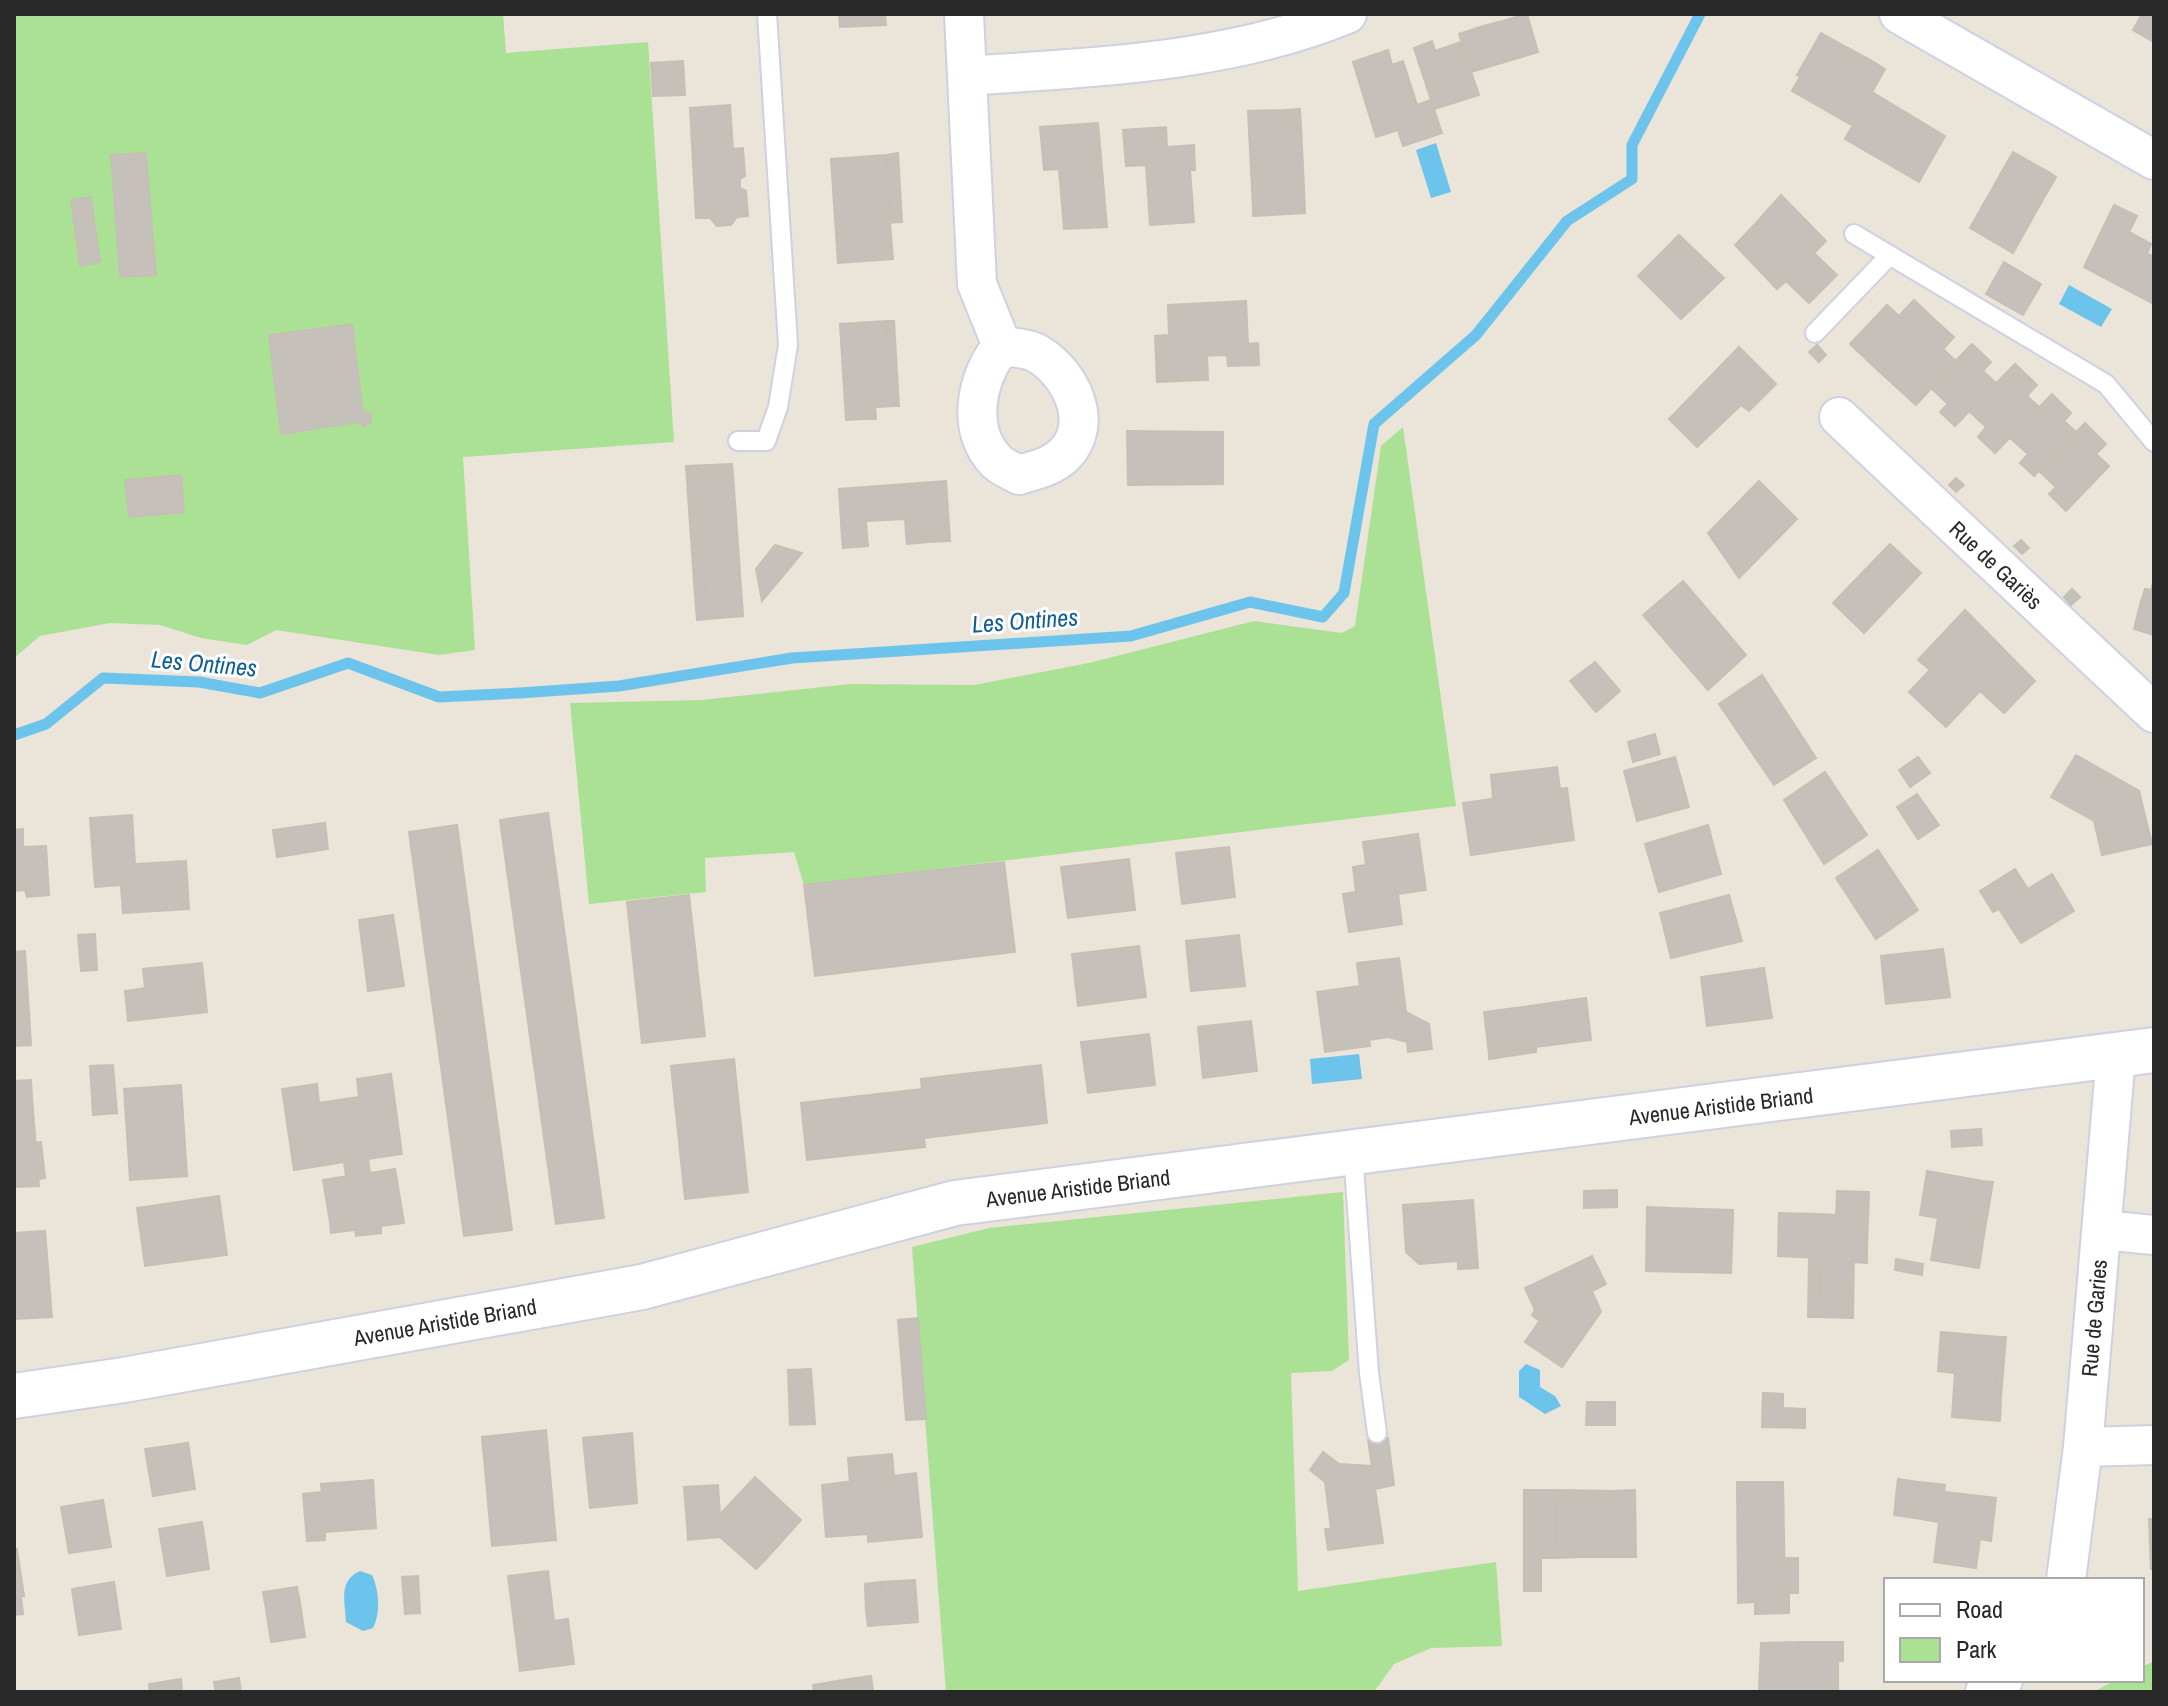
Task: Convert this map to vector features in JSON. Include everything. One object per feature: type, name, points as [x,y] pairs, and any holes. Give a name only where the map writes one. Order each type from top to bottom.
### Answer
[{"type":"street","points":[[964,14],[977,284],[1002,346]]},
{"type":"street","points":[[967,76],[1140,64],[1305,32],[1347,14]]},
{"type":"street","points":[[1899,14],[2154,160]]},
{"type":"street","name":"Rue de Gariès","points":[[1839,417],[2154,713]]},
{"type":"street","name":"Avenue Aristide Briand","points":[[14,1396],[124,1380],[642,1287],[955,1203],[2135,1052]]},
{"type":"street","name":"Rue de Garies","points":[[2066,1578],[2083,1447],[2102,1230],[2135,1052]]},
{"type":"street","points":[[2102,1230],[2154,1235]]},
{"type":"street","points":[[2083,1447],[2154,1445]]},
{"type":"lane","points":[[738,441],[766,441],[778,407],[788,345],[767,14]]},
{"type":"lane","points":[[1854,234],[2106,384],[2154,442]]},
{"type":"lane","points":[[1815,333],[1890,255]]},
{"type":"lane","points":[[1353,1153],[1369,1373],[1377,1433]]},
{"type":"green space","points":[[14,14],[503,14],[506,53],[648,42],[674,442],[463,457],[475,650],[439,655],[276,630],[247,645],[201,638],[160,625],[110,623],[40,636],[14,658]]},
{"type":"green space","points":[[1403,427],[1456,806],[804,885],[794,852],[705,858],[706,892],[589,904],[570,703],[702,700],[850,684],[974,685],[1089,663],[1254,621],[1342,633],[1355,626],[1381,446]]},
{"type":"green space","points":[[1343,1192],[1349,1360],[1332,1371],[1291,1373],[1298,1591],[1496,1562],[1502,1646],[1431,1648],[1394,1664],[1374,1692],[946,1692],[912,1247],[989,1228]]},
{"type":"green space","points":[[2154,1661],[2154,1692],[2093,1692],[2112,1682],[2144,1682],[2144,1666]]},
{"type":"water","points":[[1436,143],[1451,192],[1431,198],[1416,150]]},
{"type":"water","points":[[2069,285],[2112,309],[2101,327],[2059,304]]},
{"type":"water","points":[[1359,1054],[1362,1079],[1312,1084],[1310,1059]]},
{"type":"water","points":[[1526,1364],[1540,1370],[1540,1387],[1555,1396],[1561,1406],[1545,1414],[1519,1397],[1519,1371]]},
{"type":"water","points":[[360,1571],[372,1575],[378,1602],[373,1628],[363,1631],[346,1622],[344,1599],[348,1580]]},
{"type":"building","points":[[839,14],[885,14],[886,25],[840,27]]},
{"type":"building","points":[[1527,14],[1538,52],[1471,72],[1466,55],[1483,50],[1477,28]]},
{"type":"building","points":[[2142,14],[2154,14],[2154,42],[2133,30]]},
{"type":"building","points":[[1477,28],[1483,50],[1466,55],[1459,34]]},
{"type":"building","points":[[1821,33],[1848,48],[1844,54],[1866,68],[1870,60],[1885,69],[1853,126],[1792,91],[1800,77],[1797,75]]},
{"type":"building","points":[[1432,41],[1435,51],[1461,42],[1479,95],[1434,109],[1442,133],[1403,146],[1398,130],[1376,137],[1353,62],[1388,50],[1392,65],[1403,61],[1417,105],[1431,100],[1414,48]]},
{"type":"building","points":[[1848,48],[1870,60],[1866,68],[1844,54]]},
{"type":"building","points":[[683,61],[685,95],[653,96],[651,63]]},
{"type":"building","points":[[1872,92],[1945,136],[1919,182],[1845,139]]},
{"type":"building","points":[[730,105],[733,149],[743,148],[745,176],[740,179],[740,188],[746,191],[748,216],[737,217],[731,225],[717,226],[710,218],[696,218],[690,108]]},
{"type":"building","points":[[1300,109],[1301,127],[1286,127],[1285,110]]},
{"type":"building","points":[[1285,110],[1286,127],[1301,127],[1303,167],[1296,168],[1298,207],[1253,208],[1248,111]]},
{"type":"building","points":[[1098,123],[1107,227],[1064,229],[1059,169],[1044,170],[1040,127]]},
{"type":"building","points":[[1166,127],[1167,147],[1194,145],[1195,170],[1190,170],[1194,222],[1150,225],[1146,165],[1126,166],[1123,130]]},
{"type":"building","points":[[2013,152],[2050,173],[2035,200],[2041,203],[2013,253],[1970,228]]},
{"type":"building","points":[[146,153],[156,275],[120,277],[111,155]]},
{"type":"building","points":[[898,153],[902,222],[880,223],[879,210],[890,208],[886,155]]},
{"type":"building","points":[[886,155],[890,208],[879,210],[880,223],[890,222],[893,259],[838,263],[831,159]]},
{"type":"building","points":[[1303,167],[1305,213],[1253,216],[1253,208],[1298,207],[1296,168]]},
{"type":"building","points":[[2050,173],[2056,177],[2041,203],[2035,200]]},
{"type":"building","points":[[1781,195],[1826,241],[1814,253],[1837,275],[1824,288],[1756,223]]},
{"type":"building","points":[[91,197],[100,262],[80,266],[71,200]]},
{"type":"building","points":[[2114,205],[2137,216],[2129,232],[2151,244],[2147,253],[2154,257],[2154,304],[2084,267]]},
{"type":"building","points":[[1756,223],[1824,288],[1809,303],[1786,281],[1777,289],[1735,245]]},
{"type":"building","points":[[1679,235],[1724,278],[1681,319],[1638,276]]},
{"type":"building","points":[[2004,262],[2041,284],[2023,315],[1986,294]]},
{"type":"building","points":[[1914,300],[1935,320],[1883,375],[1850,344],[1887,305],[1899,316]]},
{"type":"building","points":[[1246,301],[1248,344],[1258,343],[1259,365],[1228,366],[1227,355],[1200,356],[1202,380],[1157,382],[1155,336],[1169,335],[1168,305]]},
{"type":"building","points":[[1935,320],[1954,337],[1943,349],[1956,361],[1916,405],[1883,375]]},
{"type":"building","points":[[886,321],[894,321],[899,406],[892,406]]},
{"type":"building","points":[[886,321],[892,406],[861,408],[862,419],[846,420],[840,324]]},
{"type":"building","points":[[352,324],[363,412],[371,414],[371,422],[364,426],[359,422],[281,434],[269,335]]},
{"type":"building","points":[[1972,344],[1991,362],[1983,371],[1996,383],[1955,426],[1940,412],[1948,404],[1930,387]]},
{"type":"building","points":[[1817,345],[1826,355],[1819,362],[1809,352]]},
{"type":"building","points":[[1739,347],[1776,384],[1749,411],[1741,405],[1697,447],[1669,419]]},
{"type":"building","points":[[1200,356],[1207,356],[1208,380],[1202,380]]},
{"type":"building","points":[[2015,364],[2037,385],[2027,396],[2039,407],[1995,453],[1978,437],[1986,427],[1969,411]]},
{"type":"building","points":[[2052,394],[2071,413],[2064,421],[2076,432],[2034,476],[2020,463],[2028,454],[2010,438]]},
{"type":"building","points":[[875,407],[876,419],[862,419],[861,408]]},
{"type":"building","points":[[2085,423],[2106,444],[2096,454],[2109,466],[2066,511],[2049,494],[2056,487],[2039,471]]},
{"type":"building","points":[[1127,431],[1223,432],[1223,484],[1128,485]]},
{"type":"building","points":[[732,464],[733,474],[698,476],[706,595],[695,596],[686,466]]},
{"type":"building","points":[[733,474],[743,616],[697,620],[695,596],[706,595],[698,476]]},
{"type":"building","points":[[181,475],[184,512],[129,517],[125,480]]},
{"type":"building","points":[[1956,478],[1964,485],[1956,492],[1949,485]]},
{"type":"building","points":[[946,481],[950,541],[928,542],[928,533],[906,534],[905,519],[866,521],[867,536],[842,538],[839,489]]},
{"type":"building","points":[[1759,481],[1797,519],[1739,578],[1708,533]]},
{"type":"building","points":[[928,533],[928,542],[907,544],[906,534]]},
{"type":"building","points":[[867,536],[868,546],[843,548],[842,538]]},
{"type":"building","points":[[2021,540],[2029,548],[2022,554],[2014,546]]},
{"type":"building","points":[[1890,544],[1921,573],[1864,633],[1833,603]]},
{"type":"building","points":[[775,545],[802,553],[762,601],[756,569]]},
{"type":"building","points":[[2154,580],[2154,608],[2140,605],[2145,589],[2151,590]]},
{"type":"building","points":[[1683,581],[1746,655],[1708,690],[1643,615]]},
{"type":"building","points":[[2072,589],[2080,597],[2071,605],[2064,597]]},
{"type":"building","points":[[2140,605],[2154,608],[2154,635],[2134,629]]},
{"type":"building","points":[[1965,610],[2035,681],[2004,713],[1980,691],[1946,727],[1909,692],[1930,670],[1918,660]]},
{"type":"building","points":[[1595,662],[1620,691],[1596,712],[1570,681]]},
{"type":"building","points":[[1762,675],[1816,758],[1774,785],[1719,704]]},
{"type":"building","points":[[1655,734],[1660,754],[1633,762],[1628,742]]},
{"type":"building","points":[[2076,755],[2139,791],[2152,844],[2102,855],[2094,821],[2051,797]]},
{"type":"building","points":[[1675,757],[1689,807],[1637,821],[1624,771]]},
{"type":"building","points":[[1918,757],[1930,773],[1910,787],[1899,770]]},
{"type":"building","points":[[1557,767],[1560,789],[1493,798],[1491,775]]},
{"type":"building","points":[[1825,772],[1867,835],[1824,864],[1784,800]]},
{"type":"building","points":[[1567,788],[1574,840],[1471,855],[1463,803]]},
{"type":"building","points":[[1917,794],[1939,825],[1918,839],[1897,807]]},
{"type":"building","points":[[548,813],[604,1218],[556,1224],[500,820]]},
{"type":"building","points":[[132,815],[135,864],[186,861],[189,909],[123,913],[121,885],[95,887],[90,818]]},
{"type":"building","points":[[325,823],[328,849],[277,857],[273,830]]},
{"type":"building","points":[[457,825],[512,1230],[464,1236],[409,832]]},
{"type":"building","points":[[1708,825],[1721,874],[1659,892],[1645,844]]},
{"type":"building","points":[[23,829],[23,847],[46,846],[49,895],[27,897],[25,890],[14,891],[14,830]]},
{"type":"building","points":[[1418,834],[1426,890],[1398,894],[1402,924],[1349,932],[1343,894],[1356,892],[1353,867],[1366,865],[1363,842]]},
{"type":"building","points":[[1229,847],[1235,897],[1182,904],[1176,853]]},
{"type":"building","points":[[1878,850],[1918,910],[1876,939],[1836,878]]},
{"type":"building","points":[[1129,859],[1135,910],[1068,918],[1061,867]]},
{"type":"building","points":[[1004,862],[1015,952],[815,976],[804,885]]},
{"type":"building","points":[[2015,869],[2028,889],[2052,874],[2074,911],[2021,943],[1999,909],[1993,912],[1980,891]]},
{"type":"building","points":[[689,895],[705,1036],[642,1043],[627,902]]},
{"type":"building","points":[[1729,895],[1742,941],[1671,958],[1660,913]]},
{"type":"building","points":[[393,915],[404,986],[368,991],[359,920]]},
{"type":"building","points":[[95,934],[97,970],[81,971],[78,935]]},
{"type":"building","points":[[1239,935],[1245,986],[1191,991],[1186,941]]},
{"type":"building","points":[[1139,946],[1146,997],[1078,1006],[1072,954]]},
{"type":"building","points":[[1943,949],[1950,997],[1886,1004],[1881,956]]},
{"type":"building","points":[[25,951],[31,1045],[14,1046],[14,952]]},
{"type":"building","points":[[1399,958],[1406,1012],[1429,1024],[1432,1049],[1408,1052],[1407,1042],[1388,1037],[1369,1040],[1370,1046],[1325,1052],[1317,992],[1360,986],[1357,963]]},
{"type":"building","points":[[202,963],[207,1012],[128,1021],[125,991],[145,988],[143,969]]},
{"type":"building","points":[[1764,968],[1772,1018],[1707,1026],[1701,977]]},
{"type":"building","points":[[1586,998],[1591,1040],[1536,1047],[1529,1006]]},
{"type":"building","points":[[1529,1006],[1536,1047],[1489,1054],[1484,1012]]},
{"type":"building","points":[[1251,1021],[1257,1071],[1203,1078],[1198,1027]]},
{"type":"building","points":[[1149,1034],[1155,1085],[1088,1093],[1081,1042]]},
{"type":"building","points":[[1536,1047],[1536,1052],[1489,1059],[1489,1054]]},
{"type":"building","points":[[734,1059],[748,1192],[685,1199],[671,1066]]},
{"type":"building","points":[[113,1065],[117,1113],[93,1115],[90,1066]]},
{"type":"building","points":[[1041,1065],[1047,1123],[924,1138],[925,1147],[807,1160],[801,1103],[922,1089],[921,1079]]},
{"type":"building","points":[[391,1074],[402,1154],[368,1159],[370,1173],[364,1174],[363,1168],[354,1169],[354,1175],[346,1176],[344,1162],[294,1170],[282,1089],[317,1084],[319,1103],[359,1097],[357,1079]]},
{"type":"building","points":[[31,1080],[32,1098],[14,1099],[14,1081]]},
{"type":"building","points":[[181,1085],[187,1176],[130,1180],[124,1089]]},
{"type":"building","points":[[32,1098],[39,1186],[14,1187],[14,1099]]},
{"type":"building","points":[[1981,1129],[1982,1145],[1952,1147],[1951,1131]]},
{"type":"building","points":[[41,1142],[45,1178],[38,1179],[35,1143]]},
{"type":"building","points":[[363,1168],[364,1174],[395,1169],[404,1223],[381,1226],[381,1233],[356,1236],[353,1219],[330,1222],[323,1180],[354,1175],[354,1169]]},
{"type":"building","points":[[1927,1171],[1983,1181],[1975,1228],[1985,1229],[1979,1268],[1931,1260],[1938,1218],[1920,1215]]},
{"type":"building","points":[[1983,1181],[1993,1182],[1985,1229],[1975,1228]]},
{"type":"building","points":[[1617,1190],[1617,1207],[1584,1208],[1584,1191]]},
{"type":"building","points":[[1837,1191],[1869,1192],[1867,1246],[1854,1246],[1853,1318],[1820,1317],[1821,1258],[1778,1256],[1779,1213],[1818,1214],[1818,1222],[1836,1222]]},
{"type":"building","points":[[219,1196],[227,1255],[145,1266],[137,1208]]},
{"type":"building","points":[[1473,1200],[1478,1268],[1458,1269],[1458,1261],[1419,1264],[1406,1252],[1403,1205]]},
{"type":"building","points":[[1647,1207],[1670,1208],[1670,1216],[1733,1218],[1731,1273],[1646,1271]]},
{"type":"building","points":[[1670,1208],[1733,1210],[1733,1218],[1670,1216]]},
{"type":"building","points":[[1818,1214],[1837,1215],[1836,1222],[1818,1222]]},
{"type":"building","points":[[353,1219],[355,1230],[331,1233],[330,1222]]},
{"type":"building","points":[[45,1231],[52,1317],[14,1319],[14,1233]]},
{"type":"building","points":[[1854,1246],[1867,1246],[1867,1263],[1854,1262]]},
{"type":"building","points":[[1592,1256],[1606,1284],[1592,1291],[1601,1312],[1562,1367],[1525,1342],[1540,1320],[1542,1323],[1547,1317],[1543,1315],[1545,1303],[1536,1283]]},
{"type":"building","points":[[1809,1258],[1821,1258],[1820,1317],[1808,1317]]},
{"type":"building","points":[[1896,1259],[1923,1264],[1922,1275],[1895,1270]]},
{"type":"building","points":[[1536,1283],[1545,1303],[1543,1315],[1547,1317],[1542,1323],[1532,1315],[1535,1310],[1525,1288]]},
{"type":"building","points":[[918,1318],[926,1419],[906,1420],[898,1320]]},
{"type":"building","points":[[1941,1332],[1999,1337],[1994,1397],[2001,1397],[2000,1421],[1952,1417],[1955,1373],[1938,1371]]},
{"type":"building","points":[[1999,1337],[2006,1337],[2001,1397],[1994,1397]]},
{"type":"building","points":[[811,1369],[815,1424],[790,1425],[788,1370]]},
{"type":"building","points":[[1763,1393],[1783,1394],[1783,1408],[1805,1409],[1805,1428],[1762,1427]]},
{"type":"building","points":[[1587,1402],[1615,1402],[1615,1425],[1586,1425]]},
{"type":"building","points":[[546,1430],[556,1540],[492,1546],[482,1437]]},
{"type":"building","points":[[632,1433],[637,1503],[590,1508],[583,1438]]},
{"type":"building","points":[[1388,1438],[1394,1485],[1375,1489],[1383,1543],[1328,1550],[1325,1529],[1331,1529],[1325,1482],[1310,1470],[1323,1452],[1339,1464],[1372,1466],[1368,1440]]},
{"type":"building","points":[[188,1443],[195,1489],[153,1496],[145,1449]]},
{"type":"building","points":[[892,1454],[894,1478],[850,1482],[848,1458]]},
{"type":"building","points":[[916,1473],[922,1537],[868,1542],[868,1534],[826,1537],[822,1485]]},
{"type":"building","points":[[755,1477],[801,1520],[766,1559],[745,1559],[720,1537],[688,1540],[687,1525],[712,1523]]},
{"type":"building","points":[[1898,1479],[1919,1482],[1915,1518],[1894,1515]]},
{"type":"building","points":[[373,1480],[376,1528],[325,1532],[325,1540],[307,1541],[303,1494],[322,1492],[321,1484]]},
{"type":"building","points":[[1737,1482],[1783,1482],[1785,1593],[1738,1594]]},
{"type":"building","points":[[1919,1482],[1945,1485],[1944,1492],[1996,1498],[1991,1541],[1980,1539],[1976,1568],[1934,1562],[1939,1522],[1915,1518]]},
{"type":"building","points":[[718,1485],[720,1515],[712,1523],[687,1525],[684,1487]]},
{"type":"building","points":[[1524,1490],[1555,1490],[1556,1558],[1524,1558]]},
{"type":"building","points":[[1555,1490],[1613,1491],[1613,1500],[1555,1499]]},
{"type":"building","points":[[1635,1490],[1636,1557],[1614,1557],[1614,1549],[1577,1550],[1577,1557],[1556,1558],[1555,1499],[1613,1500],[1613,1491]]},
{"type":"building","points":[[103,1500],[111,1547],[69,1553],[61,1507]]},
{"type":"building","points":[[2149,1519],[2154,1519],[2154,1569],[2151,1569]]},
{"type":"building","points":[[202,1522],[209,1569],[167,1576],[159,1529]]},
{"type":"building","points":[[14,1549],[17,1549],[24,1596],[14,1598]]},
{"type":"building","points":[[1614,1549],[1614,1557],[1577,1557],[1577,1550]]},
{"type":"building","points":[[1524,1558],[1541,1558],[1541,1591],[1524,1591]]},
{"type":"building","points":[[1784,1558],[1798,1558],[1798,1593],[1785,1593]]},
{"type":"building","points":[[745,1559],[766,1559],[756,1569]]},
{"type":"building","points":[[548,1571],[554,1621],[568,1619],[574,1664],[520,1671],[508,1576]]},
{"type":"building","points":[[418,1576],[420,1613],[405,1614],[402,1577]]},
{"type":"building","points":[[915,1580],[918,1622],[868,1626],[866,1611],[883,1609],[881,1582]]},
{"type":"building","points":[[114,1582],[121,1629],[79,1635],[72,1589]]},
{"type":"building","points":[[881,1582],[883,1609],[866,1611],[865,1584]]},
{"type":"building","points":[[297,1587],[300,1603],[266,1609],[263,1592]]},
{"type":"building","points":[[1789,1593],[1789,1613],[1755,1614],[1755,1594]]},
{"type":"building","points":[[1738,1594],[1755,1594],[1755,1602],[1738,1603]]},
{"type":"building","points":[[21,1597],[23,1614],[14,1615],[14,1598]]},
{"type":"building","points":[[300,1603],[305,1637],[271,1642],[266,1609]]},
{"type":"building","points":[[1798,1642],[1798,1662],[1838,1661],[1838,1692],[1759,1692],[1761,1643]]},
{"type":"building","points":[[1798,1642],[1843,1642],[1843,1661],[1798,1662]]},
{"type":"building","points":[[871,1676],[873,1692],[851,1692],[849,1679]]},
{"type":"building","points":[[239,1678],[241,1692],[216,1692],[214,1682]]},
{"type":"building","points":[[181,1679],[182,1692],[150,1692],[149,1684]]},
{"type":"building","points":[[849,1679],[851,1692],[814,1692],[813,1685]]},
{"type":"waterway","name":"Les Ontines","points":[[14,735],[46,724],[103,678],[199,682],[260,693],[348,663],[439,697],[520,693],[619,686],[792,658],[1131,636],[1250,602],[1323,617],[1344,593],[1374,424],[1476,335],[1567,221],[1632,179],[1632,145],[1700,14]]}]
